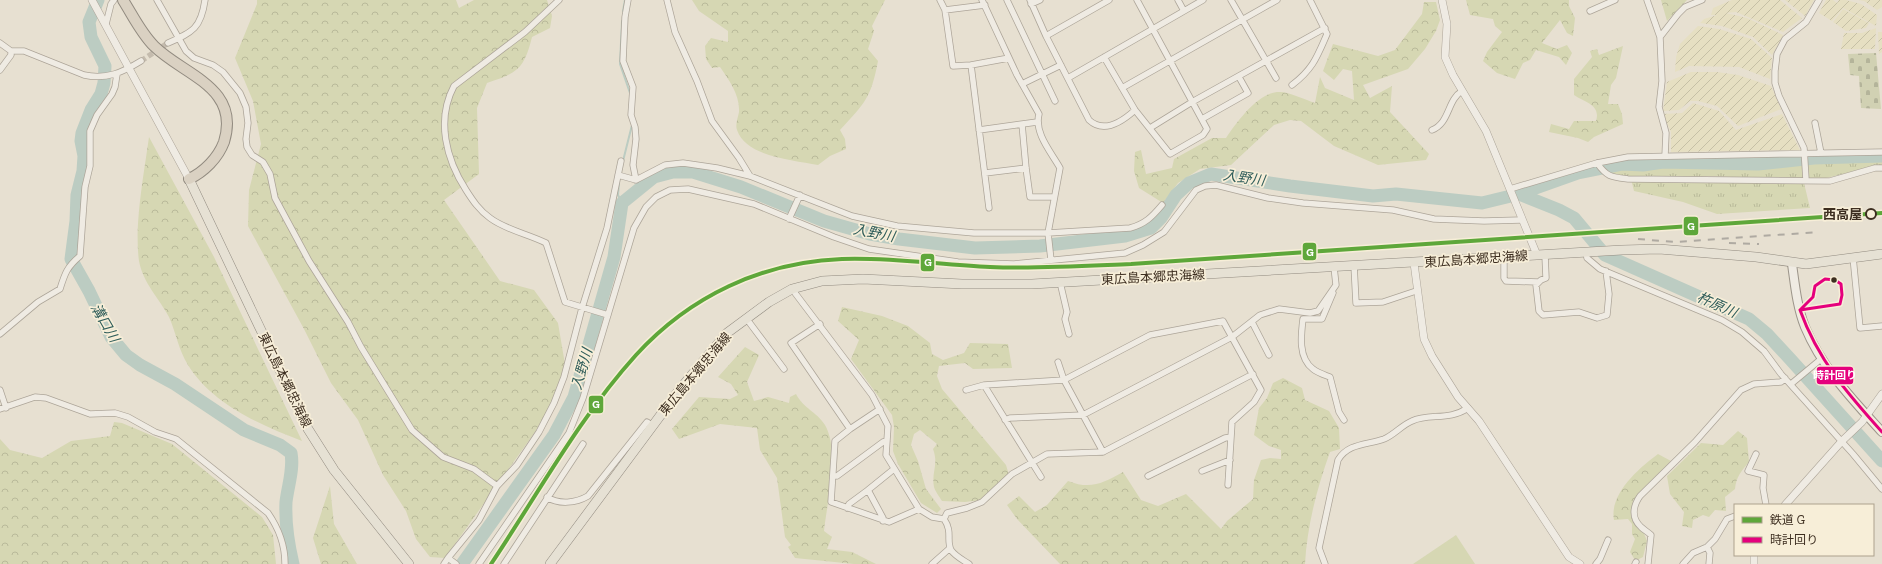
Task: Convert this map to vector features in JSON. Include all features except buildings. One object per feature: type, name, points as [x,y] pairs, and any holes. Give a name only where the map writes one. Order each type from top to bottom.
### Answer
[{"type":"highway","points":[[124,0],[147,38],[164,54],[209,86],[215,92],[224,107],[226,127],[223,144],[207,167],[189,179]]},
{"type":"main road","name":"東広島本郷忠海線","points":[[189,179],[308,429],[334,470],[368,515],[406,561]]},
{"type":"main road","name":"東広島本郷忠海線","points":[[550,564],[680,389],[727,334],[746,318],[792,289],[822,281],[863,279],[962,284],[1032,284],[1622,250],[1666,249],[1756,257],[1792,264],[1806,264],[1882,254]]},
{"type":"main road","points":[[1792,264],[1800,310],[1805,326],[1821,359],[1847,394],[1882,432]]},
{"type":"street","points":[[92,0],[189,179]]},
{"type":"street","points":[[106,24],[111,4],[114,0]]},
{"type":"street","points":[[156,0],[186,51],[194,58],[213,65],[223,72],[240,93],[246,107],[248,123],[246,139],[247,147],[252,155],[263,162],[270,174],[275,198],[309,261],[348,322],[361,347],[412,430],[443,457],[474,469],[497,486]]},
{"type":"street","points":[[168,43],[185,36],[197,27],[203,15],[205,0]]},
{"type":"street","points":[[559,0],[525,32],[454,86],[448,98],[445,120],[445,145],[458,178],[476,205],[491,219],[546,243],[565,302],[608,315]]},
{"type":"street","points":[[628,0],[624,17],[623,61],[633,87],[631,115],[635,133],[633,179]]},
{"type":"street","points":[[667,0],[675,32],[697,81],[712,121],[750,176]]},
{"type":"street","points":[[940,0],[945,10],[953,66],[971,65],[1009,58]]},
{"type":"street","points":[[1007,0],[1041,75],[1055,101]]},
{"type":"street","points":[[1040,0],[1030,2],[1089,120],[1093,123],[1110,126],[1122,122],[1135,110]]},
{"type":"street","points":[[1046,36],[1109,0]]},
{"type":"street","points":[[1104,57],[1135,110],[1170,154],[1203,135],[1207,129],[1137,0]]},
{"type":"street","points":[[1178,0],[1184,11]]},
{"type":"street","points":[[1068,78],[1203,0]]},
{"type":"street","points":[[1232,0],[1276,78]]},
{"type":"street","points":[[1122,88],[1277,0]]},
{"type":"street","points":[[1292,85],[1305,75],[1312,66],[1327,34],[1310,0]]},
{"type":"street","points":[[1442,0],[1448,24],[1446,57],[1452,75],[1486,131],[1521,220],[1541,255],[1546,278],[1538,282],[1506,281],[1504,278],[1504,258]]},
{"type":"street","points":[[1590,11],[1615,0]]},
{"type":"street","points":[[1647,0],[1660,37],[1662,81],[1659,107],[1666,134],[1665,156]]},
{"type":"street","points":[[1660,37],[1685,7],[1702,0]]},
{"type":"street","points":[[1806,178],[1805,155],[1801,139],[1785,111],[1775,83],[1776,63],[1777,54],[1784,39],[1806,22],[1819,0]]},
{"type":"street","points":[[945,10],[984,3],[1009,58],[1039,114],[1037,122],[1040,134],[1060,168],[1048,233],[1051,260]]},
{"type":"street","points":[[1150,128],[1192,102],[1325,28]]},
{"type":"street","points":[[0,43],[11,51],[24,51],[84,75],[99,77],[114,75],[141,61]]},
{"type":"street","points":[[0,70],[11,55],[11,51]]},
{"type":"street","points":[[971,65],[989,208]]},
{"type":"street","points":[[1022,84],[1061,65]]},
{"type":"street","points":[[0,334],[38,302],[60,289],[65,272],[69,265],[80,256],[85,187],[90,166],[90,131],[97,115],[114,90],[114,75]]},
{"type":"street","points":[[1202,119],[1248,93],[1239,77]]},
{"type":"street","points":[[1432,130],[1438,128],[1446,117],[1455,95],[1462,91]]},
{"type":"street","points":[[979,130],[1037,122]]},
{"type":"street","points":[[1815,123],[1820,153]]},
{"type":"street","points":[[1022,124],[1030,197],[1054,197]]},
{"type":"street","points":[[1510,189],[1628,157],[1805,155],[1820,153],[1882,152]]},
{"type":"street","points":[[444,564],[479,520],[497,486],[517,465],[539,432],[554,403],[564,376],[607,228],[620,176],[621,161]]},
{"type":"street","points":[[620,176],[633,179],[665,165],[683,163],[717,168],[750,176],[852,216],[897,226],[974,233],[1048,233],[1130,228],[1142,225],[1162,205]]},
{"type":"street","points":[[1598,164],[1605,173],[1611,177],[1628,179],[1806,178],[1830,181],[1875,168],[1882,168]]},
{"type":"street","points":[[985,173],[1026,168]]},
{"type":"street","points":[[479,564],[569,433],[583,398],[634,228],[646,207],[656,197],[678,188],[754,204],[834,237],[869,249],[958,262],[1014,264],[1125,253],[1143,245],[1164,232],[1196,190],[1205,186],[1216,185],[1268,198],[1393,210],[1434,219],[1484,221],[1521,220]]},
{"type":"street","points":[[789,219],[800,195]]},
{"type":"street","points":[[1586,252],[1587,258],[1606,271],[1722,320],[1742,332],[1764,351],[1785,378],[1792,383],[1843,440],[1882,489]]},
{"type":"street","points":[[1853,257],[1860,328],[1882,326]]},
{"type":"street","points":[[1414,263],[1416,291],[1424,339],[1432,356],[1458,397],[1479,421],[1569,557],[1580,564]]},
{"type":"street","points":[[1354,265],[1356,303],[1383,302],[1416,291]]},
{"type":"street","points":[[1334,267],[1336,285],[1328,301],[1322,319],[1303,319],[1301,337],[1305,358],[1313,369],[1330,377],[1339,412],[1344,420]]},
{"type":"street","points":[[1538,282],[1536,285],[1539,311],[1542,315],[1579,312],[1597,318],[1607,315],[1608,310],[1609,294],[1606,271]]},
{"type":"street","points":[[1060,282],[1067,312],[1065,319],[1069,334]]},
{"type":"street","points":[[792,289],[820,324],[872,395],[888,426],[886,455],[919,508],[932,517],[944,519],[949,526],[950,548],[954,553],[969,564]]},
{"type":"street","points":[[1005,420],[1010,418],[1083,415],[1232,337],[1260,315],[1280,309],[1310,313],[1318,311],[1328,301]]},
{"type":"street","points":[[746,318],[784,369]]},
{"type":"street","points":[[966,390],[984,385],[1064,380],[1150,335],[1223,321],[1261,390],[1254,402],[1232,422],[1228,485]]},
{"type":"street","points":[[1252,322],[1269,355]]},
{"type":"street","points":[[820,324],[791,343],[850,429]]},
{"type":"street","points":[[1792,383],[1821,359]]},
{"type":"street","points":[[1058,362],[1064,380],[1103,452]]},
{"type":"street","points":[[944,519],[947,513],[982,502],[1012,474],[1047,454],[1103,452],[1253,374]]},
{"type":"street","points":[[1648,564],[1651,535],[1640,527],[1634,517],[1635,504],[1640,496],[1695,442],[1742,390],[1754,384],[1781,382],[1785,378]]},
{"type":"street","points":[[984,385],[1041,477]]},
{"type":"street","points":[[0,390],[3,408],[35,397],[46,398],[90,414],[115,413],[128,417],[155,432],[176,439],[268,513],[277,525],[282,538],[285,552],[285,564]]},
{"type":"street","points":[[1786,504],[1843,440],[1867,416],[1882,394]]},
{"type":"street","points":[[1325,564],[1319,548],[1338,460],[1342,453],[1348,448],[1385,439],[1412,420],[1459,414],[1468,408]]},
{"type":"street","points":[[880,409],[835,441],[831,502],[882,521],[889,522],[919,508]]},
{"type":"street","points":[[547,497],[557,502],[566,502],[583,499],[588,496],[647,422],[653,426]]},
{"type":"street","points":[[1148,476],[1225,438],[1231,437]]},
{"type":"street","points":[[833,476],[837,476],[883,442],[887,441]]},
{"type":"street","points":[[504,564],[583,444]]},
{"type":"street","points":[[1756,454],[1748,471],[1764,475],[1763,488],[1766,504]]},
{"type":"street","points":[[1202,471],[1230,460]]},
{"type":"street","points":[[847,508],[849,504],[894,469]]},
{"type":"street","points":[[868,490],[884,518],[882,521]]},
{"type":"street","points":[[1683,564],[1693,553],[1707,547],[1715,539],[1727,518],[1734,516]]},
{"type":"street","points":[[1596,564],[1600,559],[1608,540]]},
{"type":"street","points":[[1707,547],[1710,553],[1709,564]]},
{"type":"street","points":[[932,564],[950,548]]},
{"type":"street","points":[[449,559],[456,564]]},
{"type":"shaded area","points":[[1732,0],[1780,0],[1802,18],[1783,32],[1736,12],[1726,13],[1747,18],[1783,35],[1772,55],[1753,37],[1722,26],[1700,23],[1704,19],[1717,15],[1711,15],[1713,8]]},
{"type":"shaded area","points":[[1785,0],[1814,0],[1805,16]]},
{"type":"shaded area","points":[[1826,0],[1833,0],[1837,3],[1839,0],[1846,0],[1861,4],[1877,15],[1876,26],[1843,8],[1832,21],[1819,13]]},
{"type":"shaded area","points":[[1859,0],[1882,0],[1882,7],[1877,10],[1864,1]]},
{"type":"shaded area","points":[[1843,9],[1869,23],[1866,28],[1846,31],[1833,22]]},
{"type":"shaded area","points":[[1698,26],[1719,29],[1751,39],[1772,58],[1770,79],[1739,67],[1689,66],[1675,72],[1676,57],[1680,44]]},
{"type":"shaded area","points":[[1876,28],[1875,49],[1841,49],[1844,33],[1862,33]]},
{"type":"shaded area","points":[[1878,32],[1882,32],[1882,52],[1879,54]]},
{"type":"shaded area","points":[[1691,72],[1717,72],[1738,75],[1771,86],[1781,109],[1738,126],[1717,106],[1698,101],[1690,101],[1679,110],[1663,111],[1667,82]]},
{"type":"shaded area","points":[[1693,103],[1719,111],[1736,130],[1782,114],[1800,150],[1671,152],[1671,132],[1663,114],[1682,113]]},
{"type":"green space","points":[[257,0],[456,0],[459,8],[474,0],[547,0],[552,16],[550,28],[532,37],[526,56],[518,68],[506,76],[487,83],[477,108],[479,174],[444,200],[500,281],[534,290],[558,323],[567,376],[535,432],[445,558],[430,557],[416,539],[406,511],[383,475],[358,420],[331,383],[304,329],[248,226],[249,190],[261,144],[253,101],[235,58],[257,4]]},
{"type":"green space","points":[[692,0],[885,0],[872,26],[874,31],[868,49],[878,61],[873,84],[866,99],[856,113],[840,130],[845,139],[846,149],[830,156],[818,165],[784,159],[760,152],[742,139],[736,128],[739,106],[736,94],[720,67],[712,68],[706,59],[705,46],[711,38],[728,42],[728,31],[699,11]]},
{"type":"green space","points":[[1466,0],[1569,0],[1569,6],[1575,18],[1573,36],[1567,33],[1560,20],[1542,43],[1557,49],[1567,45],[1572,53],[1566,65],[1559,57],[1536,50],[1530,60],[1523,63],[1515,79],[1497,73],[1483,61],[1487,52],[1502,32],[1495,26],[1493,19],[1470,15]]},
{"type":"green space","points":[[1661,0],[1687,0],[1667,21]]},
{"type":"green space","points":[[1424,2],[1436,2],[1440,20],[1436,31],[1425,49],[1408,69],[1363,85],[1370,98],[1392,86],[1390,112],[1429,154],[1426,160],[1378,165],[1334,146],[1301,121],[1290,120],[1274,125],[1231,165],[1200,169],[1178,183],[1163,203],[1139,188],[1134,171],[1135,152],[1141,150],[1146,174],[1172,168],[1174,159],[1212,138],[1226,138],[1249,109],[1264,97],[1272,93],[1288,93],[1315,103],[1320,77],[1325,88],[1354,100],[1352,71],[1343,69],[1334,80],[1323,71],[1333,44],[1378,56],[1395,50],[1422,14]]},
{"type":"green space","points":[[1623,46],[1616,78],[1611,85],[1608,104],[1618,104],[1622,114],[1623,124],[1594,137],[1588,142],[1578,138],[1549,132],[1551,124],[1569,129],[1574,121],[1596,121],[1597,116],[1594,108],[1574,95],[1574,79],[1592,57],[1590,51],[1597,49],[1599,55]]},
{"type":"green space","points":[[1876,53],[1881,109],[1861,108],[1859,76],[1850,75],[1848,54]]},
{"type":"green space","points":[[149,137],[214,257],[302,441],[270,428],[239,412],[224,402],[198,379],[185,360],[169,317],[144,276],[139,261],[139,216]]},
{"type":"green space","points":[[1882,161],[1882,165],[1826,178],[1783,179],[1708,176],[1642,179],[1804,183],[1810,208],[1717,214],[1683,202],[1634,191],[1631,179],[1610,176],[1608,170],[1696,165],[1753,167]]},
{"type":"green space","points":[[842,307],[882,316],[908,326],[930,343],[932,354],[943,360],[964,353],[970,343],[1008,344],[1012,368],[973,369],[965,363],[939,366],[937,376],[942,389],[1006,465],[1009,475],[982,500],[965,502],[942,501],[933,482],[935,455],[933,449],[937,444],[920,430],[914,434],[911,445],[918,461],[926,489],[941,509],[937,513],[921,503],[898,464],[893,451],[894,427],[892,415],[851,359],[859,340],[838,321]]},
{"type":"green space","points":[[745,347],[759,355],[747,382],[754,401],[768,397],[789,403],[790,397],[796,394],[799,399],[818,416],[825,425],[832,448],[830,492],[824,531],[832,537],[827,549],[852,552],[876,564],[854,564],[795,558],[788,547],[791,545],[785,537],[777,478],[760,450],[757,428],[720,424],[679,439],[672,429],[699,397],[730,399],[738,395],[731,384],[718,377]]},
{"type":"green space","points":[[1283,378],[1302,388],[1305,400],[1329,411],[1339,428],[1340,449],[1330,452],[1313,507],[1305,564],[1060,564],[1017,519],[1007,505],[1019,496],[1035,512],[1047,505],[1068,481],[1083,485],[1097,484],[1123,472],[1141,500],[1158,506],[1186,494],[1221,529],[1227,521],[1253,499],[1254,480],[1261,460],[1270,458],[1281,459],[1281,450],[1269,446],[1254,435],[1259,408],[1267,398],[1273,383]]},
{"type":"green space","points":[[114,422],[122,423],[172,444],[262,517],[273,535],[276,564],[0,564],[0,439],[10,450],[42,458],[71,441],[110,436]]},
{"type":"green space","points":[[1738,431],[1747,438],[1749,462],[1738,477],[1735,489],[1725,497],[1726,511],[1715,510],[1709,517],[1703,515],[1693,520],[1692,528],[1682,526],[1684,512],[1670,494],[1667,476],[1701,443],[1723,445]]},
{"type":"green space","points":[[1658,454],[1671,461],[1633,501],[1631,516],[1643,531],[1647,541],[1643,557],[1633,562],[1635,560],[1630,552],[1635,539],[1632,534],[1632,524],[1628,519],[1614,520],[1616,501],[1627,482],[1634,474]]},
{"type":"green space","points":[[330,486],[334,524],[357,564],[321,564],[313,538]]},
{"type":"green space","points":[[1456,535],[1475,564],[1413,564]]},
{"type":"waterway","name":"溝口川","points":[[98,0],[89,22],[91,37],[105,66],[104,83],[101,94],[91,110],[82,133],[81,141],[84,156],[83,171],[77,195],[76,221],[71,259],[89,291],[111,337],[126,355],[140,365],[175,384],[244,430],[280,445],[291,453],[292,459],[286,502],[286,518],[287,533],[293,564]]},
{"type":"waterway","points":[[623,11],[625,0]]},
{"type":"waterway","points":[[622,21],[620,64],[630,93]]},
{"type":"waterway","points":[[623,161],[632,125]]},
{"type":"waterway","name":"入野川","points":[[462,564],[554,435],[574,397],[614,257],[622,203],[654,177],[673,172],[693,172],[741,187],[824,221],[870,234],[975,248],[1040,246],[1125,236],[1151,228],[1161,218],[1176,195],[1189,183],[1211,174],[1290,186],[1373,196],[1396,194],[1482,203],[1519,194],[1578,173],[1623,164],[1643,165],[1663,162],[1758,164],[1814,158],[1882,156]]},
{"type":"waterway","points":[[619,183],[618,195],[622,203]]},
{"type":"waterway","name":"杵原川","points":[[1519,194],[1559,210],[1574,218],[1605,255],[1749,319],[1767,334],[1882,461]]},
{"type":"tunnel","points":[[141,61],[168,43]]},
{"type":"railway","points":[[1638,239],[1675,242],[1819,232]]},
{"type":"railway","points":[[1729,243],[1759,244]]},
{"type":"rail line","name":"G","points":[[491,564],[577,430],[615,379],[636,355],[657,334],[704,299],[729,286],[756,275],[784,267],[842,259],[897,260],[1008,268],[1131,264],[1882,213]]},
{"type":"transit line","name":"時計回り","points":[[1825,279],[1835,280],[1841,284],[1842,295],[1840,304],[1800,310],[1813,297],[1815,286],[1825,279]]},
{"type":"transit line","name":"時計回り","points":[[1800,310],[1815,345],[1835,375],[1857,404],[1882,432]]},
{"type":"place","name":"西高屋","points":[[1871,214]]}]
